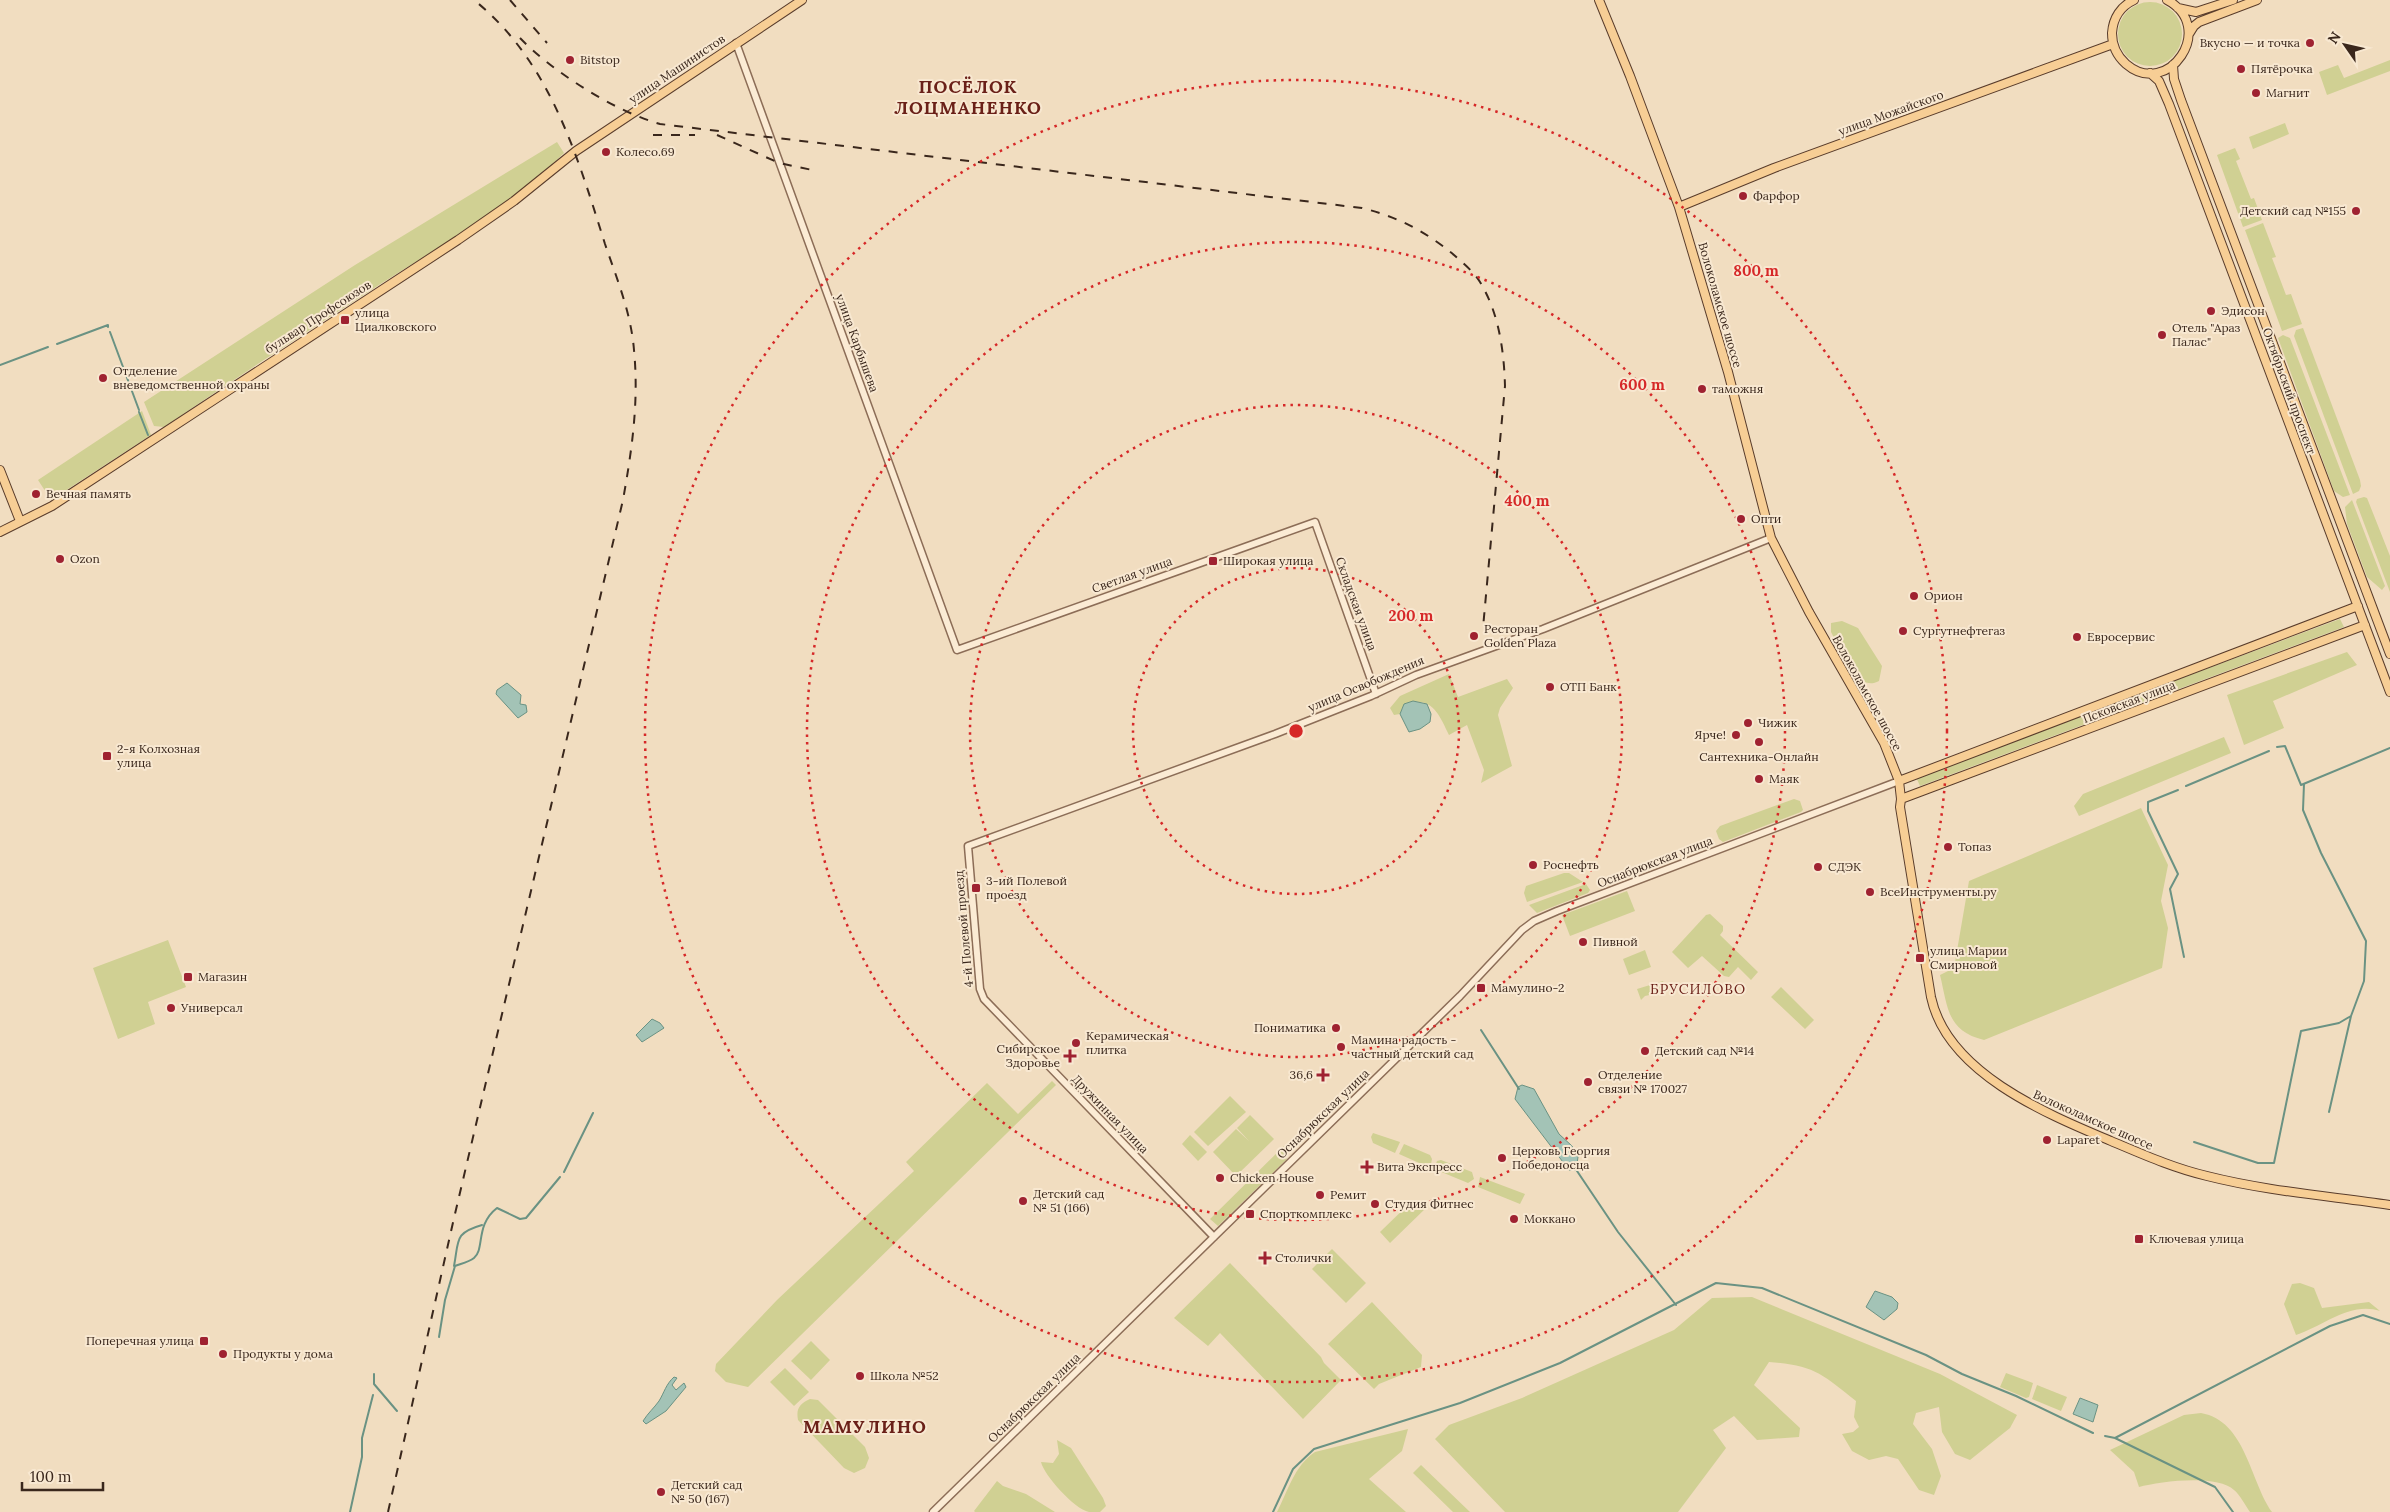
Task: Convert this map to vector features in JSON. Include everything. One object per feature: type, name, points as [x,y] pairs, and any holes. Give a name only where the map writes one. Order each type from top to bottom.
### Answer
[{"type":"main road","name":"улица Машинистов","points":[[566,158],[802,0]]},
{"type":"main road","name":"Волоколамское шоссе","points":[[1599,0],[1679,207],[1726,364],[1772,538],[1809,612],[1884,743],[1899,781],[1904,835],[1934,1008],[1951,1038],[1986,1074],[2016,1096],[2043,1112],[2178,1168],[2244,1184],[2390,1205]]},
{"type":"main road","points":[[2134,0],[2125,3],[2114,22],[2113,44],[2118,55],[2128,66],[2150,73],[2173,66],[2184,53],[2189,34],[2199,22],[2256,0]]},
{"type":"main road","points":[[2167,0],[2185,11],[2196,12],[2233,0]]},
{"type":"main road","points":[[2177,6],[2185,19],[2189,34]]},
{"type":"main road","name":"улица Можайского","points":[[1679,207],[1774,168],[2113,44]]},
{"type":"main road","name":"Октябрьский проспект","points":[[2173,66],[2174,79],[2390,654]]},
{"type":"main road","name":"Октябрьский проспект","points":[[2150,73],[2159,81],[2169,104],[2390,692]]},
{"type":"main road","name":"бульвар Профсоюзов","points":[[0,532],[52,506],[458,240],[514,202],[566,158]]},
{"type":"main road","points":[[0,470],[20,521]]},
{"type":"main road","name":"Псковская улица","points":[[1899,781],[2358,606]]},
{"type":"main road","name":"Псковская улица","points":[[1902,799],[2365,625]]},
{"type":"street","name":"улица Карбышева","points":[[736,43],[957,650]]},
{"type":"street","name":"Светлая улица","points":[[957,650],[1315,522]]},
{"type":"street","name":"Складская улица","points":[[1315,522],[1376,694]]},
{"type":"street","name":"улица Освобождения","points":[[968,846],[1275,734],[1376,694],[1424,672],[1543,629],[1772,538]]},
{"type":"street","name":"Оснабрюкская улица","points":[[933,1512],[1460,996],[1531,923],[1557,910],[1899,781]]},
{"type":"street","name":"4-й Полевой проезд","points":[[968,846],[980,989],[990,1007]]},
{"type":"street","name":"Дружинная улица","points":[[990,1007],[1214,1237]]},
{"type":"green space","points":[[2150,2],[2162,4],[2173,11],[2180,22],[2182,34],[2180,46],[2173,57],[2162,64],[2150,66],[2138,64],[2127,57],[2120,46],[2118,34],[2120,22],[2127,11],[2138,4]]},
{"type":"green space","points":[[2390,60],[2390,71],[2327,95],[2319,72],[2338,65],[2344,78]]},
{"type":"green space","points":[[2285,123],[2289,134],[2253,149],[2249,137]]},
{"type":"green space","points":[[557,142],[564,153],[544,172],[500,207],[300,336],[164,427],[154,426],[144,402],[355,265]]},
{"type":"green space","points":[[2235,148],[2240,159],[2236,161],[2251,199],[2254,198],[2262,220],[2243,227],[2217,155]]},
{"type":"green space","points":[[2263,223],[2276,257],[2272,258],[2286,295],[2291,294],[2302,324],[2282,331],[2245,230]]},
{"type":"green space","points":[[2303,328],[2360,480],[2361,486],[2359,491],[2353,494],[2294,336],[2296,330]]},
{"type":"green space","points":[[2283,335],[2290,338],[2350,495],[2343,497],[2334,491],[2278,338]]},
{"type":"green space","points":[[142,411],[151,435],[51,500],[38,480]]},
{"type":"green space","points":[[2367,498],[2390,556],[2390,592],[2356,502],[2357,499]]},
{"type":"green space","points":[[2352,500],[2385,586],[2382,590],[2367,577],[2347,524],[2345,507]]},
{"type":"green space","points":[[2340,619],[2344,627],[1920,786],[1916,777]]},
{"type":"green space","points":[[1842,621],[1858,628],[1882,666],[1879,681],[1870,683],[1863,681],[1849,667],[1831,632],[1831,623]]},
{"type":"green space","points":[[2347,652],[2357,665],[2273,701],[2284,728],[2244,745],[2227,695]]},
{"type":"green space","points":[[1449,674],[1458,697],[1507,679],[1513,688],[1500,708],[1498,715],[1512,766],[1481,783],[1484,770],[1467,725],[1449,735],[1438,714],[1428,704],[1414,702],[1404,704],[1400,714],[1394,715],[1390,708],[1400,696]]},
{"type":"green space","points":[[2224,737],[2231,753],[2079,816],[2074,806],[2083,794]]},
{"type":"green space","points":[[1794,799],[1800,801],[1803,810],[1801,812],[1723,842],[1719,839],[1716,831],[1720,826]]},
{"type":"green space","points":[[2141,808],[2168,865],[2161,901],[2168,928],[2162,968],[1984,1040],[1963,1031],[1951,1016],[1940,975],[1954,968],[1969,881]]},
{"type":"green space","points":[[1569,873],[1583,882],[1527,902],[1524,893],[1526,886]]},
{"type":"green space","points":[[1586,884],[1590,890],[1588,893],[1537,913],[1529,905]]},
{"type":"green space","points":[[1627,891],[1635,911],[1570,936],[1562,915]]},
{"type":"green space","points":[[1710,914],[1723,926],[1723,931],[1720,935],[1758,972],[1751,980],[1738,967],[1729,977],[1724,976],[1702,956],[1688,968],[1672,952],[1706,915]]},
{"type":"green space","points":[[168,940],[186,987],[148,1002],[155,1024],[118,1039],[93,968]]},
{"type":"green space","points":[[1645,950],[1651,967],[1629,975],[1623,959]]},
{"type":"green space","points":[[1663,981],[1666,989],[1654,993],[1652,989],[1654,994],[1645,996],[1641,1000],[1637,989]]},
{"type":"green space","points":[[1781,987],[1814,1020],[1805,1029],[1771,997]]},
{"type":"green space","points":[[1052,1081],[1056,1085],[748,1387],[726,1382],[715,1371],[716,1364],[777,1300],[914,1171],[906,1162],[987,1083],[1018,1114]]},
{"type":"green space","points":[[1230,1096],[1246,1112],[1208,1146],[1194,1132]]},
{"type":"green space","points":[[1250,1115],[1274,1139],[1236,1176],[1213,1152],[1236,1129],[1249,1141],[1237,1128]]},
{"type":"green space","points":[[1373,1133],[1400,1142],[1395,1153],[1373,1143],[1371,1137]]},
{"type":"green space","points":[[1190,1135],[1207,1152],[1198,1161],[1182,1144]]},
{"type":"green space","points":[[1404,1144],[1430,1155],[1432,1159],[1431,1164],[1426,1166],[1399,1154]]},
{"type":"green space","points":[[1284,1146],[1288,1153],[1286,1160],[1218,1226],[1210,1219]]},
{"type":"green space","points":[[1441,1160],[1472,1172],[1474,1179],[1468,1183],[1439,1171],[1435,1166],[1437,1161]]},
{"type":"green space","points":[[1480,1177],[1525,1194],[1520,1204],[1478,1187]]},
{"type":"green space","points":[[1413,1200],[1427,1207],[1390,1243],[1380,1232]]},
{"type":"green space","points":[[1332,1249],[1366,1283],[1346,1303],[1312,1269]]},
{"type":"green space","points":[[1230,1263],[1341,1380],[1303,1419],[1220,1333],[1208,1346],[1174,1318]]},
{"type":"green space","points":[[2300,1283],[2314,1288],[2322,1308],[2369,1302],[2380,1311],[2358,1309],[2337,1316],[2296,1335],[2284,1304],[2292,1284]]},
{"type":"green space","points":[[1752,1297],[1940,1374],[2017,1415],[2010,1428],[1970,1460],[1955,1454],[1942,1432],[1939,1407],[1916,1413],[1913,1424],[1932,1449],[1941,1476],[1934,1495],[1919,1490],[1898,1459],[1886,1456],[1869,1460],[1852,1451],[1842,1434],[1853,1432],[1859,1427],[1854,1417],[1856,1401],[1817,1372],[1784,1363],[1769,1362],[1754,1385],[1800,1428],[1799,1437],[1757,1440],[1734,1416],[1713,1430],[1726,1448],[1678,1512],[1505,1512],[1435,1439],[1449,1425],[1522,1398],[1674,1330],[1712,1298]]},
{"type":"green space","points":[[1372,1302],[1422,1355],[1421,1367],[1379,1384],[1374,1389],[1328,1344]]},
{"type":"green space","points":[[811,1341],[830,1360],[811,1380],[791,1361]]},
{"type":"green space","points":[[785,1368],[809,1392],[794,1406],[770,1382]]},
{"type":"green space","points":[[2006,1373],[2033,1383],[2029,1397],[2026,1398],[2000,1387]]},
{"type":"green space","points":[[2037,1385],[2067,1397],[2061,1411],[2032,1399]]},
{"type":"green space","points":[[810,1399],[818,1400],[865,1447],[869,1458],[865,1468],[854,1473],[844,1468],[798,1420],[797,1413],[799,1407]]},
{"type":"green space","points":[[2201,1413],[2216,1418],[2228,1427],[2245,1454],[2264,1499],[2272,1512],[2250,1512],[2234,1490],[2226,1485],[2215,1482],[2188,1480],[2139,1487],[2134,1472],[2110,1450],[2184,1415]]},
{"type":"green space","points":[[1408,1429],[1402,1451],[1369,1479],[1406,1512],[1277,1512],[1292,1479],[1302,1464],[1315,1452]]},
{"type":"green space","points":[[1057,1440],[1071,1448],[1103,1498],[1106,1506],[1100,1512],[1089,1512],[1076,1505],[1060,1491],[1043,1468],[1041,1462],[1053,1463],[1059,1454]]},
{"type":"green space","points":[[1421,1465],[1470,1512],[1453,1512],[1413,1473]]},
{"type":"green space","points":[[997,1481],[1003,1486],[1026,1494],[1055,1512],[975,1512]]},
{"type":"shaded area","points":[[507,683],[521,695],[520,704],[526,705],[527,712],[518,718],[496,694],[497,690]]},
{"type":"shaded area","points":[[1413,701],[1427,704],[1431,714],[1430,722],[1420,729],[1409,732],[1400,714],[1404,704]]},
{"type":"shaded area","points":[[652,1019],[660,1023],[664,1028],[642,1042],[636,1035]]},
{"type":"shaded area","points":[[1522,1085],[1534,1089],[1559,1134],[1572,1146],[1578,1157],[1576,1170],[1569,1170],[1515,1099],[1518,1087]]},
{"type":"shaded area","points":[[1875,1291],[1892,1297],[1898,1303],[1897,1309],[1884,1320],[1866,1307]]},
{"type":"shaded area","points":[[674,1377],[677,1378],[672,1385],[676,1390],[684,1383],[686,1387],[666,1411],[646,1424],[643,1421],[659,1401]]},
{"type":"shaded area","points":[[2080,1398],[2098,1405],[2093,1422],[2073,1414]]},
{"type":"waterway","points":[[57,344],[108,325],[108,327]]},
{"type":"waterway","points":[[110,332],[139,410]]},
{"type":"waterway","points":[[0,365],[48,347]]},
{"type":"waterway","points":[[139,412],[148,435]]},
{"type":"waterway","points":[[2277,747],[2285,746],[2301,785],[2390,748]]},
{"type":"waterway","points":[[2186,786],[2269,751]]},
{"type":"waterway","points":[[2304,784],[2303,810],[2321,853],[2366,941],[2364,981],[2351,1016],[2329,1112]]},
{"type":"waterway","points":[[2178,790],[2148,802],[2148,811],[2178,874],[2170,889],[2184,957]]},
{"type":"waterway","points":[[2194,1142],[2258,1163],[2274,1163],[2301,1031],[2339,1023],[2351,1016]]},
{"type":"waterway","points":[[1481,1030],[1519,1089]]},
{"type":"waterway","points":[[564,1172],[593,1113]]},
{"type":"waterway","points":[[1575,1168],[1618,1232],[1676,1305]]},
{"type":"waterway","points":[[439,1337],[445,1300],[455,1266],[467,1262],[477,1254],[483,1229],[490,1215],[497,1208],[520,1219],[526,1218],[560,1177]]},
{"type":"waterway","points":[[454,1266],[459,1239],[467,1231],[482,1225]]},
{"type":"waterway","points":[[1273,1512],[1293,1469],[1314,1449],[1460,1403],[1560,1363],[1716,1283],[1762,1288],[1926,1355],[1962,1374],[2016,1396],[2093,1433]]},
{"type":"waterway","points":[[2115,1438],[2330,1326],[2363,1315],[2390,1324]]},
{"type":"waterway","points":[[374,1374],[374,1384],[397,1411]]},
{"type":"waterway","points":[[350,1512],[362,1457],[362,1438],[373,1395]]},
{"type":"waterway","points":[[2105,1436],[2115,1438],[2215,1487],[2233,1512]]},
{"type":"railway","points":[[388,1512],[454,1218],[623,500],[632,444],[635,407],[634,350],[627,309],[571,144],[558,112],[523,51],[500,24],[474,0]]},
{"type":"railway","points":[[510,0],[547,43]]},
{"type":"railway","points":[[520,38],[549,64],[585,89],[623,110],[660,124],[1362,208],[1399,220],[1422,232],[1454,255],[1478,278],[1492,306],[1502,346],[1505,386],[1483,628]]},
{"type":"railway","points":[[653,135],[695,135]]},
{"type":"railway","points":[[717,135],[779,163],[817,171]]},
{"type":"place","name":"Вкусно — и точка","points":[[2310,43]]},
{"type":"place","name":"Bitstop","points":[[570,60]]},
{"type":"place","name":"Пятёрочка","points":[[2241,69]]},
{"type":"place","name":"Магнит","points":[[2256,93]]},
{"type":"place","name":"Колесо.69","points":[[606,152]]},
{"type":"place","name":"Фарфор","points":[[1743,196]]},
{"type":"place","name":"Детский сад №155","points":[[2356,211]]},
{"type":"place","name":"Эдисон","points":[[2211,311]]},
{"type":"place","name":"улица Циалковского","points":[[345,320]]},
{"type":"place","name":"Отель \"Араз Палас\"","points":[[2162,335]]},
{"type":"place","name":"Отделение вневедомственной охраны","points":[[103,378]]},
{"type":"place","name":"таможня","points":[[1702,389]]},
{"type":"place","name":"Вечная память","points":[[36,494]]},
{"type":"place","name":"Опти","points":[[1741,519]]},
{"type":"place","name":"Ozon","points":[[60,559]]},
{"type":"place","name":"Широкая улица","points":[[1213,561]]},
{"type":"place","name":"Орион","points":[[1914,596]]},
{"type":"place","name":"Сургутнефтегаз","points":[[1903,631]]},
{"type":"place","name":"Ресторан Golden Plaza","points":[[1474,636]]},
{"type":"place","name":"Евросервис","points":[[2077,637]]},
{"type":"place","name":"ОТП Банк","points":[[1550,687]]},
{"type":"place","name":"Чижик","points":[[1748,723]]},
{"type":"place","name":"Ярче!","points":[[1736,735]]},
{"type":"place","name":"Сантехника-Онлайн","points":[[1759,742]]},
{"type":"place","name":"2-я Колхозная улица","points":[[107,756]]},
{"type":"place","name":"Маяк","points":[[1759,779]]},
{"type":"place","name":"Топаз","points":[[1948,847]]},
{"type":"place","name":"Роснефть","points":[[1533,865]]},
{"type":"place","name":"СДЭК","points":[[1818,867]]},
{"type":"place","name":"3-ий Полевой проезд","points":[[976,888]]},
{"type":"place","name":"ВсеИнструменты.ру","points":[[1870,892]]},
{"type":"place","name":"Пивной","points":[[1583,942]]},
{"type":"place","name":"улица Марии Смирновой","points":[[1920,958]]},
{"type":"place","name":"Магазин","points":[[188,977]]},
{"type":"place","name":"Мамулино-2","points":[[1481,988]]},
{"type":"place","name":"Универсал","points":[[171,1008]]},
{"type":"place","name":"Пониматика","points":[[1336,1028]]},
{"type":"place","name":"Керамическая плитка","points":[[1076,1043]]},
{"type":"place","name":"Мамина радость - частный детский сад","points":[[1341,1047]]},
{"type":"place","name":"Детский сад №14","points":[[1645,1051]]},
{"type":"place","name":"Сибирское Здоровье","points":[[1070,1056]]},
{"type":"place","name":"36,6","points":[[1323,1075]]},
{"type":"place","name":"Отделение связи № 170027","points":[[1588,1082]]},
{"type":"place","name":"Laparet","points":[[2047,1140]]},
{"type":"place","name":"Церковь Георгия Победоносца","points":[[1502,1158]]},
{"type":"place","name":"Вита Экспресс","points":[[1367,1167]]},
{"type":"place","name":"Chicken House","points":[[1220,1178]]},
{"type":"place","name":"Ремит","points":[[1320,1195]]},
{"type":"place","name":"Детский сад № 51 (166)","points":[[1023,1201]]},
{"type":"place","name":"Студия Фитнес","points":[[1375,1204]]},
{"type":"place","name":"Спорткомплекс","points":[[1250,1214]]},
{"type":"place","name":"Моккано","points":[[1514,1219]]},
{"type":"place","name":"Ключевая улица","points":[[2139,1239]]},
{"type":"place","name":"Столички","points":[[1265,1258]]},
{"type":"place","name":"Поперечная улица","points":[[204,1341]]},
{"type":"place","name":"Продукты у дома","points":[[223,1354]]},
{"type":"place","name":"Школа №52","points":[[860,1376]]},
{"type":"place","name":"Детский сад № 50 (167)","points":[[661,1492]]},
{"type":"district","name":"ПОСЁЛОК ЛОЦМАНЕНКО","points":[[968,97]]},
{"type":"district","name":"БРУСИЛОВО","points":[[1698,989]]},
{"type":"district","name":"МАМУЛИНО","points":[[865,1427]]}]
